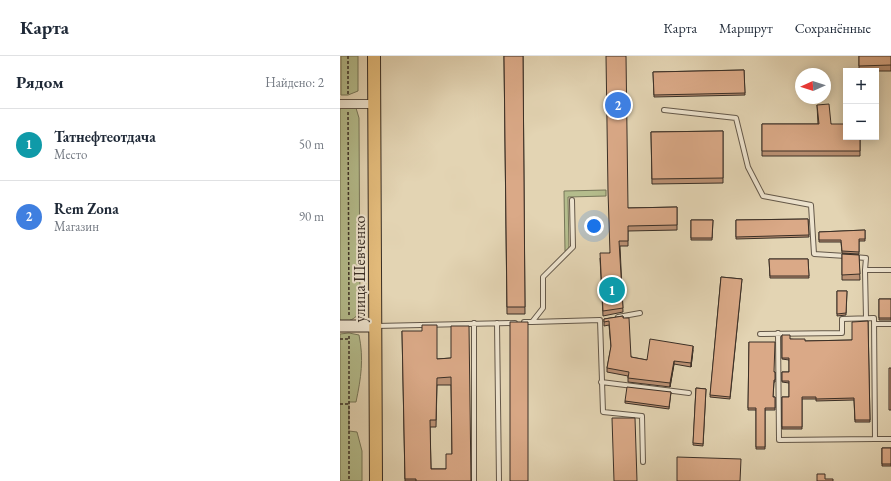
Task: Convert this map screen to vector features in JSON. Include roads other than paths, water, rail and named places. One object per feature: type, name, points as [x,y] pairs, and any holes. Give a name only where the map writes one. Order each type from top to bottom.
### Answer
[{"type":"main road","name":"улица Шевченко","points":[[374,56],[376,481]]},
{"type":"street","points":[[344,104],[374,104]]},
{"type":"street","points":[[340,326],[375,326]]},
{"type":"lane","points":[[664,110],[736,118],[748,168],[763,196],[811,205],[814,254],[866,258],[866,318]]},
{"type":"lane","points":[[532,322],[543,308],[543,277],[573,247],[572,200]]},
{"type":"lane","points":[[866,270],[891,270]]},
{"type":"lane","points":[[614,318],[640,313]]},
{"type":"lane","points":[[375,326],[600,320],[607,318]]},
{"type":"lane","points":[[760,334],[842,333],[842,319],[874,318],[875,439]]},
{"type":"lane","points":[[600,320],[603,412],[642,416],[643,462]]},
{"type":"lane","points":[[474,323],[474,481]]},
{"type":"lane","points":[[497,323],[499,481]]},
{"type":"lane","points":[[874,324],[891,324]]},
{"type":"lane","points":[[778,333],[779,440],[891,439]]},
{"type":"lane","points":[[601,382],[689,393]]},
{"type":"place","name":"Rem Zona","points":[[618,105]]},
{"type":"place","name":"Татнефтеотдача","points":[[612,290]]}]
